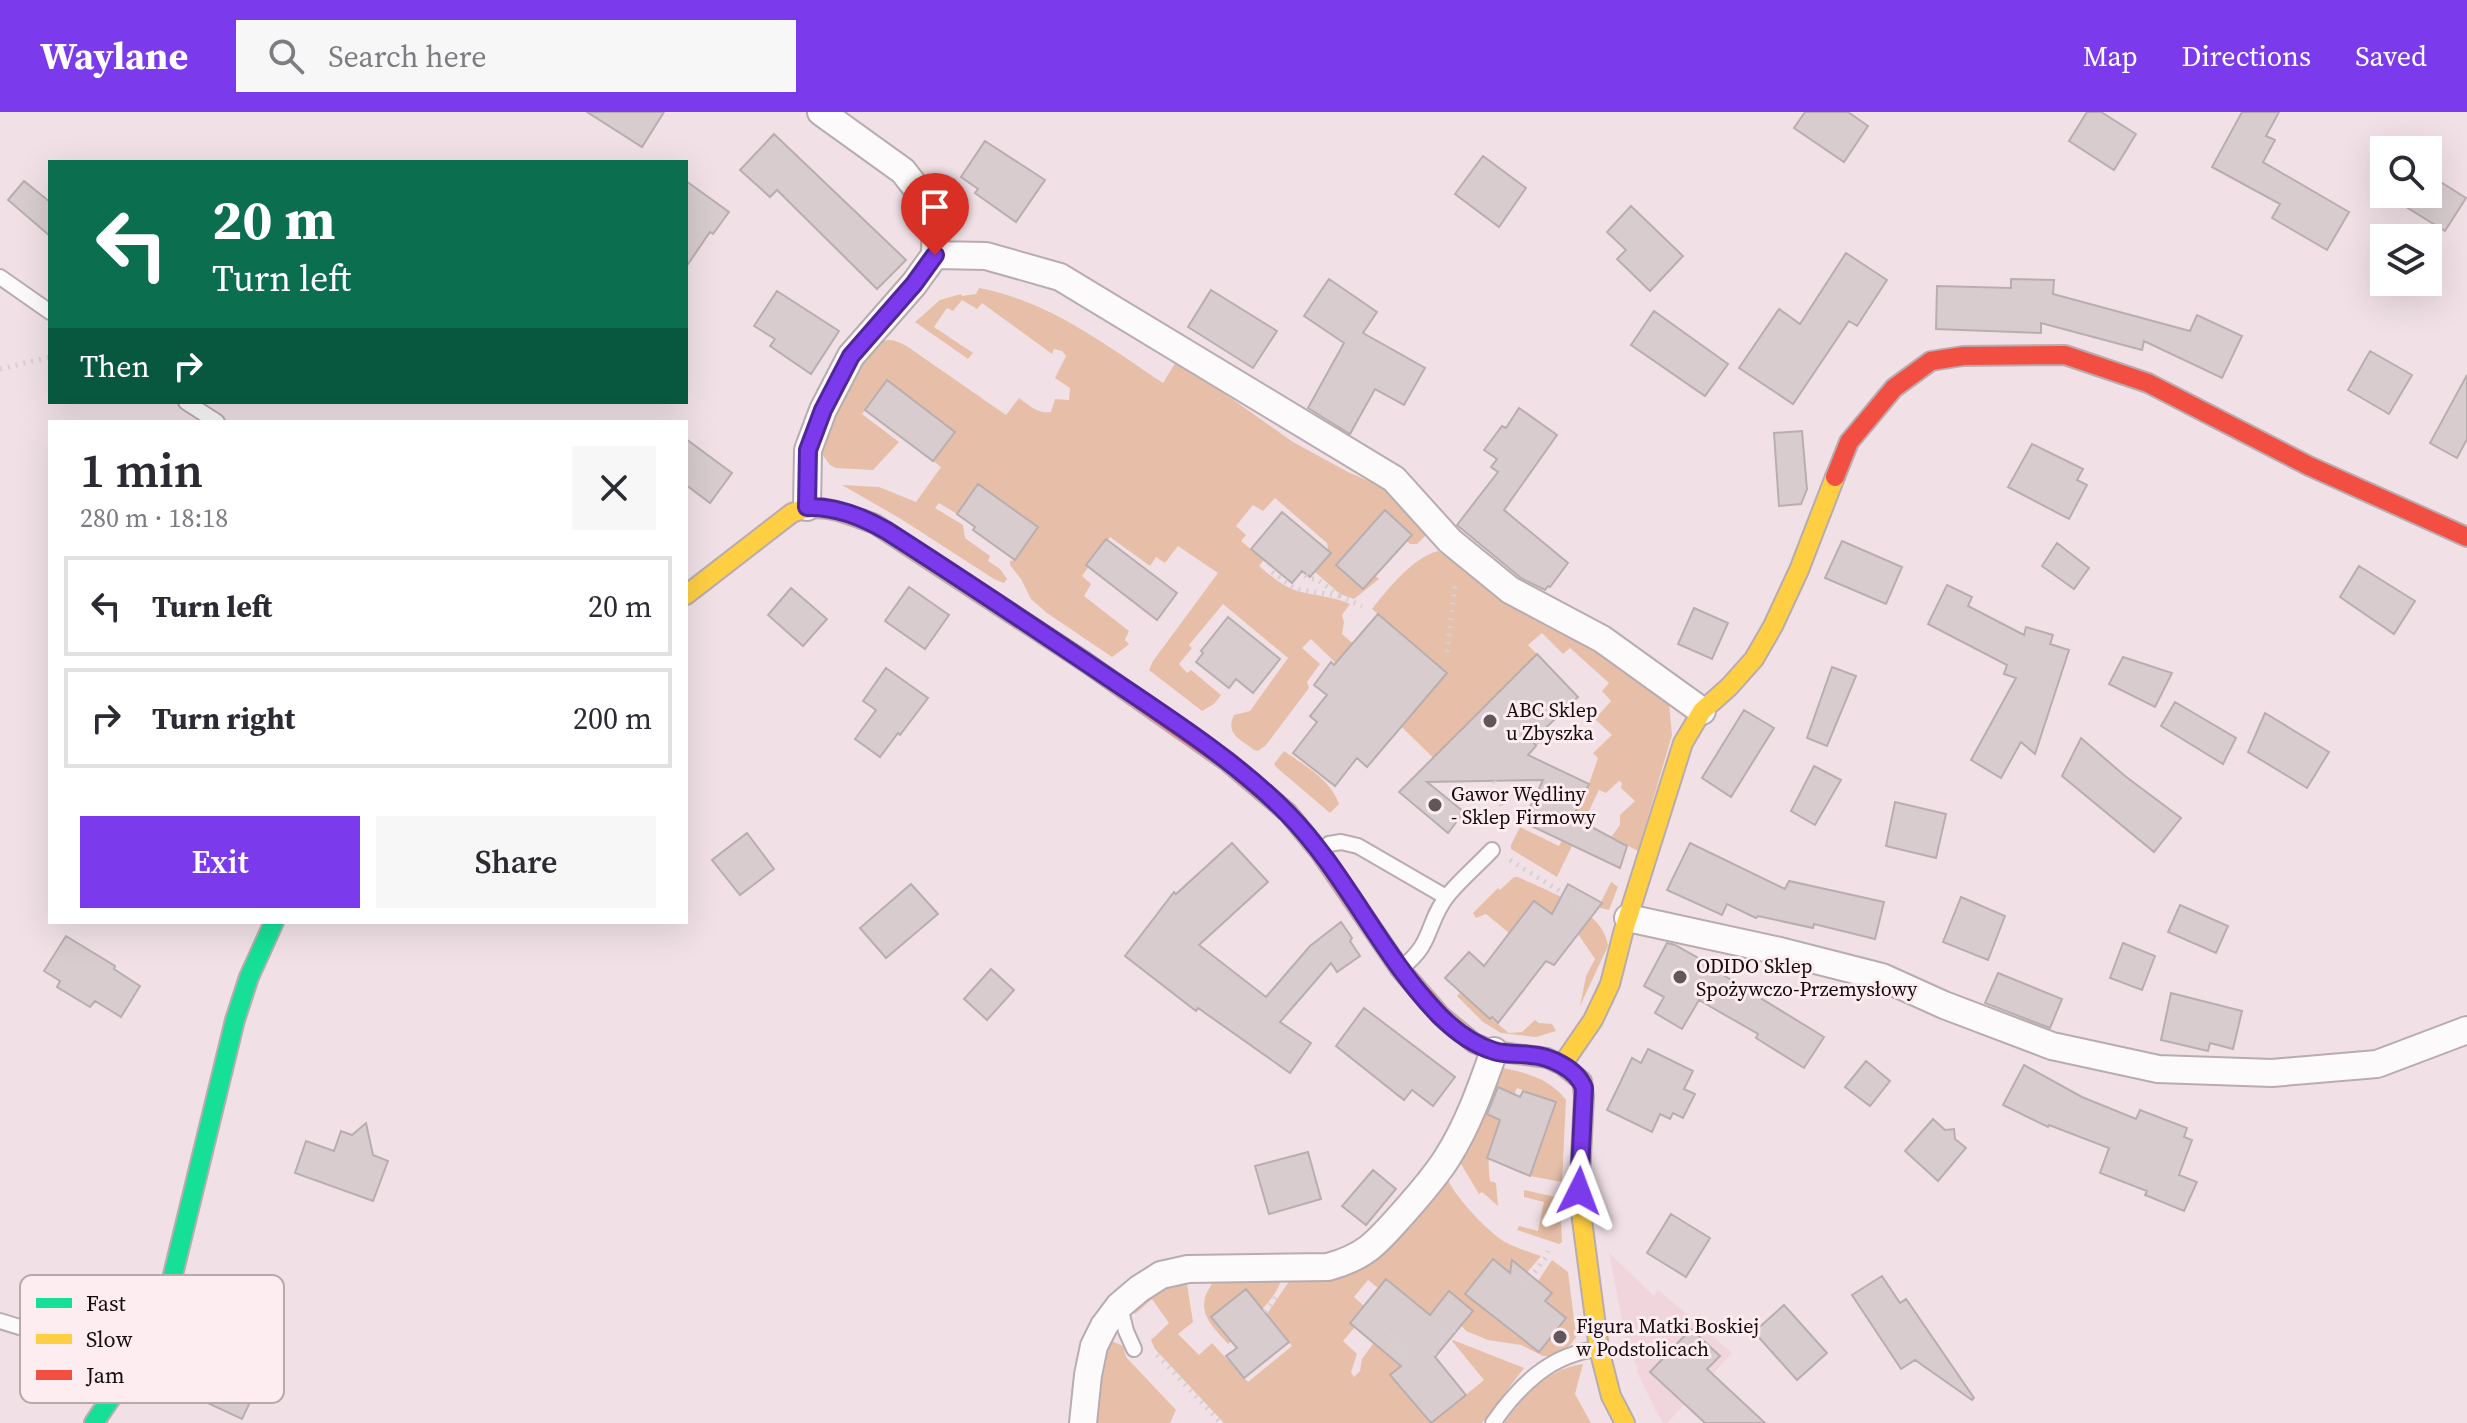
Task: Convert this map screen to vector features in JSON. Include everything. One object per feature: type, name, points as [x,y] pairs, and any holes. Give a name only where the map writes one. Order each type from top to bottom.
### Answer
[{"type":"street","points":[[807,507],[808,450],[823,410],[851,356],[935,255],[936,213],[903,171],[821,112]]},
{"type":"street","points":[[935,255],[986,256],[1060,277],[1394,479],[1450,541],[1510,590],[1602,639],[1702,711]]},
{"type":"street","points":[[1562,1065],[1593,1020],[1610,984],[1616,918],[1683,743],[1702,711],[1754,659],[1773,626],[1799,570],[1849,442],[1894,388],[1931,361],[1963,356],[2065,355],[2148,383],[2309,466],[2467,537]]},
{"type":"street","points":[[688,593],[780,520],[807,507],[837,510],[875,524],[1016,614],[1228,762],[1288,813],[1320,852],[1400,969],[1440,1015],[1474,1043],[1494,1051],[1531,1055],[1562,1065],[1582,1081],[1579,1197],[1599,1349],[1611,1396],[1625,1423]]},
{"type":"street","points":[[1616,918],[1780,951],[1882,977],[1944,1005],[2052,1046],[2158,1069],[2272,1073],[2377,1064],[2467,1030]]},
{"type":"street","points":[[173,1275],[235,1020],[249,977],[273,924]]},
{"type":"street","points":[[1083,1423],[1094,1346],[1104,1326],[1119,1306],[1161,1275],[1188,1269],[1328,1267],[1366,1253],[1446,1160],[1474,1106],[1494,1051]]},
{"type":"street","points":[[94,1423],[110,1403]]},
{"type":"lane","points":[[0,277],[48,311]]},
{"type":"lane","points":[[189,404],[214,420]]},
{"type":"lane","points":[[1320,852],[1329,844],[1341,842],[1358,846],[1446,897]]},
{"type":"lane","points":[[1400,969],[1423,948],[1446,897],[1492,850]]},
{"type":"lane","points":[[1119,1306],[1134,1349]]},
{"type":"lane","points":[[0,1321],[20,1327]]},
{"type":"lane","points":[[1493,1423],[1536,1365],[1599,1349]]},
{"type":"path","points":[[0,369],[48,357]]},
{"type":"path","points":[[1272,572],[1295,589],[1339,596]]},
{"type":"path","points":[[1301,572],[1310,579],[1317,579],[1339,596],[1362,606]]},
{"type":"path","points":[[1447,652],[1455,585]]},
{"type":"path","points":[[1494,781],[1504,828]]},
{"type":"path","points":[[1522,868],[1616,918]]},
{"type":"path","points":[[1525,1285],[1548,1251]]},
{"type":"path","points":[[1385,1328],[1408,1360]]},
{"type":"path","points":[[1434,1355],[1435,1348],[1454,1330]]},
{"type":"path","points":[[1154,1351],[1221,1423]]},
{"type":"shaded area","points":[[979,288],[1005,294],[1053,314],[1163,383],[1177,360],[1293,442],[1348,472],[1392,491],[1427,534],[1417,544],[1410,544],[1407,541],[1412,535],[1384,511],[1337,565],[1358,585],[1371,572],[1379,579],[1354,599],[1340,594],[1315,572],[1320,566],[1316,563],[1328,549],[1327,543],[1275,498],[1263,511],[1253,505],[1236,526],[1246,535],[1241,541],[1264,560],[1259,566],[1277,581],[1293,589],[1350,604],[1342,615],[1342,634],[1421,703],[1447,673],[1372,609],[1410,567],[1438,551],[1488,584],[1571,630],[1669,703],[1672,735],[1638,851],[1611,837],[1620,825],[1620,815],[1635,801],[1621,788],[1619,781],[1606,793],[1599,790],[1557,877],[1511,849],[1520,827],[1559,846],[1589,784],[1598,758],[1593,753],[1612,735],[1595,719],[1611,701],[1602,691],[1609,683],[1570,648],[1563,654],[1542,633],[1528,645],[1537,654],[1501,689],[1547,735],[1549,741],[1544,747],[1540,743],[1536,746],[1490,700],[1448,742],[1450,774],[1311,639],[1302,648],[1320,664],[1307,682],[1309,688],[1266,745],[1258,751],[1235,736],[1231,727],[1234,715],[1250,711],[1288,658],[1223,604],[1189,645],[1192,648],[1179,664],[1187,673],[1191,670],[1221,695],[1214,704],[1202,711],[1149,670],[1218,573],[1178,546],[1165,563],[1156,557],[1150,566],[1110,537],[1082,576],[1091,584],[1084,596],[1129,631],[1125,640],[1129,644],[1112,657],[1031,599],[1010,561],[1015,560],[1038,526],[978,485],[957,514],[939,503],[935,508],[963,525],[965,538],[990,556],[988,561],[1000,569],[1007,579],[1004,583],[842,485],[879,487],[916,502],[941,467],[933,461],[955,432],[886,381],[862,414],[899,442],[873,470],[830,465],[822,454],[821,443],[837,396],[881,341],[893,340],[908,347],[1006,415],[1019,398],[1042,412],[1051,412],[1055,399],[1069,400],[1070,388],[1055,378],[1066,356],[1062,351],[1054,349],[1052,354],[982,303],[977,309],[962,300],[953,311],[947,308],[934,327],[973,353],[968,359],[915,322],[940,300],[961,294],[976,294]]},
{"type":"shaded area","points":[[1284,751],[1330,788],[1339,804],[1330,813],[1276,767],[1274,764]]},
{"type":"shaded area","points":[[1514,877],[1572,903],[1596,922],[1604,933],[1608,946],[1580,1006],[1586,976],[1595,959],[1578,934],[1535,901],[1509,933],[1486,914],[1476,918],[1473,913]]},
{"type":"shaded area","points":[[1611,882],[1618,887],[1609,910],[1587,905],[1565,888],[1600,904]]},
{"type":"shaded area","points":[[1460,993],[1509,1033],[1522,1032],[1535,1020],[1552,1024],[1556,1031],[1536,1037],[1501,1033],[1483,1022],[1457,996]]},
{"type":"shaded area","points":[[1503,1068],[1538,1078],[1566,1100],[1562,1182],[1530,1176],[1555,1102],[1517,1088],[1514,1095],[1497,1088],[1486,1113],[1503,1121],[1494,1136],[1489,1157],[1490,1181],[1496,1183],[1498,1206],[1482,1192],[1479,1194],[1461,1164],[1461,1150]]},
{"type":"shaded area","points":[[1446,1175],[1462,1201],[1489,1230],[1509,1244],[1541,1256],[1520,1281],[1493,1260],[1466,1294],[1539,1352],[1566,1318],[1545,1301],[1552,1292],[1538,1281],[1552,1260],[1568,1272],[1575,1327],[1579,1333],[1561,1351],[1543,1356],[1521,1345],[1488,1340],[1466,1331],[1461,1325],[1444,1322],[1422,1312],[1421,1307],[1386,1279],[1378,1288],[1368,1280],[1354,1297],[1364,1306],[1350,1323],[1355,1327],[1343,1341],[1357,1354],[1351,1372],[1354,1377],[1360,1371],[1362,1359],[1383,1330],[1406,1362],[1390,1375],[1430,1423],[1224,1423],[1155,1349],[1151,1340],[1169,1323],[1152,1299],[1135,1314],[1133,1306],[1148,1294],[1186,1278],[1193,1322],[1178,1334],[1199,1355],[1212,1343],[1248,1382],[1292,1346],[1267,1314],[1288,1283],[1288,1275],[1322,1276]]},
{"type":"shaded area","points":[[1524,1190],[1560,1198],[1562,1242],[1559,1244],[1517,1230],[1519,1226],[1538,1231],[1544,1202],[1524,1197]]},
{"type":"shaded area","points":[[1609,1253],[1654,1296],[1658,1290],[1732,1353],[1667,1423],[1663,1423],[1657,1413],[1627,1345]]},
{"type":"shaded area","points":[[1217,1274],[1282,1276],[1275,1294],[1262,1309],[1246,1289],[1212,1317],[1232,1341],[1228,1344],[1210,1324],[1205,1312],[1205,1298]]},
{"type":"shaded area","points":[[1453,1340],[1524,1368],[1482,1423],[1431,1423],[1484,1380]]},
{"type":"shaded area","points":[[1112,1341],[1123,1346],[1126,1357],[1176,1410],[1170,1423],[1093,1423],[1094,1397],[1107,1346]]},
{"type":"shaded area","points":[[1583,1364],[1575,1394],[1591,1423],[1504,1423],[1528,1394],[1547,1378]]},
{"type":"building","points":[[587,112],[664,112],[642,147]]},
{"type":"building","points":[[1805,112],[1848,112],[1868,126],[1844,162],[1794,128]]},
{"type":"building","points":[[2087,112],[2101,112],[2136,134],[2114,170],[2069,141]]},
{"type":"building","points":[[2242,112],[2279,112],[2266,136],[2275,140],[2263,162],[2349,212],[2327,250],[2272,218],[2280,204],[2212,167]]},
{"type":"building","points":[[774,134],[906,260],[877,289],[777,190],[770,197],[740,170]]},
{"type":"building","points":[[985,141],[1045,180],[1016,222],[975,193],[978,189],[961,177]]},
{"type":"building","points":[[1483,156],[1526,188],[1499,227],[1455,194]]},
{"type":"building","points":[[24,181],[48,200],[48,234],[8,200]]},
{"type":"building","points":[[688,182],[729,212],[713,234],[710,232],[688,264]]},
{"type":"building","points":[[2442,183],[2466,198],[2445,231],[2442,224],[2434,224],[2408,208],[2442,208]]},
{"type":"building","points":[[1631,206],[1683,256],[1650,291],[1617,259],[1626,250],[1607,232]]},
{"type":"building","points":[[1846,253],[1887,280],[1857,326],[1849,321],[1793,404],[1739,368],[1779,309],[1800,324]]},
{"type":"building","points":[[1329,279],[1377,312],[1363,333],[1425,368],[1404,405],[1375,389],[1350,434],[1308,408],[1344,343],[1304,316]]},
{"type":"building","points":[[2011,279],[2054,280],[2053,294],[2190,331],[2197,315],[2242,336],[2222,378],[2144,341],[2142,350],[2041,323],[2041,333],[1936,329],[1937,286],[2011,288]]},
{"type":"building","points":[[1211,290],[1277,331],[1253,368],[1188,327]]},
{"type":"building","points":[[777,291],[839,331],[811,374],[770,346],[775,339],[754,326]]},
{"type":"building","points":[[1654,311],[1728,364],[1705,396],[1631,345]]},
{"type":"building","points":[[2370,351],[2412,375],[2389,414],[2348,390]]},
{"type":"building","points":[[2467,375],[2467,439],[2457,458],[2430,443]]},
{"type":"building","points":[[887,380],[955,432],[933,461],[865,410]]},
{"type":"building","points":[[1519,408],[1557,435],[1504,510],[1568,563],[1545,590],[1521,578],[1457,525],[1498,472],[1491,467],[1497,459],[1484,450],[1502,426],[1506,428]]},
{"type":"building","points":[[1802,431],[1807,489],[1801,504],[1779,506],[1774,433]]},
{"type":"building","points":[[688,440],[732,473],[710,503],[688,486]]},
{"type":"building","points":[[2032,444],[2083,469],[2077,480],[2087,485],[2069,519],[2008,487]]},
{"type":"building","points":[[978,484],[1038,527],[1015,560],[973,530],[975,527],[957,514]]},
{"type":"building","points":[[1385,510],[1412,535],[1363,589],[1336,565]]},
{"type":"building","points":[[1282,512],[1331,553],[1310,577],[1302,571],[1292,583],[1251,549]]},
{"type":"building","points":[[1106,539],[1177,593],[1157,620],[1086,565]]},
{"type":"building","points":[[1842,541],[1902,567],[1886,604],[1825,578]]},
{"type":"building","points":[[2057,543],[2089,568],[2074,589],[2042,566]]},
{"type":"building","points":[[2359,566],[2415,601],[2394,634],[2340,597]]},
{"type":"building","points":[[1947,585],[1972,597],[1968,606],[2024,635],[2026,627],[2053,635],[2050,644],[2069,650],[2035,754],[2021,742],[2001,778],[1971,760],[2016,678],[2004,674],[2007,665],[1928,624]]},
{"type":"building","points":[[909,587],[949,615],[925,649],[885,621]]},
{"type":"building","points":[[791,588],[827,619],[803,646],[768,615]]},
{"type":"building","points":[[1694,608],[1728,623],[1712,659],[1678,644]]},
{"type":"building","points":[[1378,614],[1447,673],[1367,767],[1357,758],[1335,786],[1293,753],[1317,722],[1310,716],[1327,695],[1314,685],[1331,662],[1334,665]]},
{"type":"building","points":[[1228,617],[1280,659],[1253,693],[1236,679],[1229,688],[1196,662]]},
{"type":"building","points":[[1537,654],[1578,697],[1532,741],[1536,746],[1528,755],[1589,784],[1573,817],[1627,846],[1620,868],[1523,822],[1543,780],[1427,782],[1464,812],[1448,833],[1399,792]]},
{"type":"building","points":[[2123,657],[2172,673],[2155,707],[2109,684]]},
{"type":"building","points":[[1832,667],[1856,676],[1827,746],[1807,738]]},
{"type":"building","points":[[886,668],[928,698],[880,757],[855,739],[876,710],[863,701]]},
{"type":"building","points":[[2175,702],[2236,738],[2223,764],[2161,726]]},
{"type":"building","points":[[1744,710],[1774,728],[1731,797],[1702,778]]},
{"type":"building","points":[[2265,713],[2329,752],[2307,788],[2248,752]]},
{"type":"building","points":[[2081,738],[2181,818],[2154,852],[2062,776]]},
{"type":"building","points":[[1814,766],[1841,780],[1815,825],[1791,811]]},
{"type":"building","points":[[1895,802],[1946,814],[1936,858],[1886,846]]},
{"type":"building","points":[[747,833],[774,869],[740,895],[712,860]]},
{"type":"building","points":[[1232,843],[1268,882],[1199,945],[1266,997],[1310,946],[1341,922],[1360,956],[1337,972],[1331,963],[1280,1022],[1311,1043],[1290,1073],[1198,1008],[1196,1011],[1125,956],[1174,892],[1176,894]]},
{"type":"building","points":[[1690,843],[1785,889],[1789,881],[1884,902],[1875,939],[1814,924],[1813,928],[1756,918],[1727,904],[1722,915],[1667,890]]},
{"type":"building","points":[[911,884],[938,914],[886,958],[860,928]]},
{"type":"building","points":[[1568,884],[1602,903],[1554,965],[1546,961],[1498,1023],[1492,1017],[1490,1019],[1445,978],[1469,952],[1484,966],[1534,901],[1552,914]]},
{"type":"building","points":[[1961,897],[2005,916],[1988,960],[1943,942]]},
{"type":"building","points":[[2180,905],[2228,926],[2216,953],[2168,932]]},
{"type":"building","points":[[66,936],[115,966],[114,969],[140,986],[121,1017],[95,1001],[90,1007],[57,987],[60,981],[44,971]]},
{"type":"building","points":[[1667,943],[1716,968],[1824,1037],[1804,1068],[1756,1038],[1758,1034],[1699,1000],[1682,1029],[1655,1013],[1664,997],[1644,986]]},
{"type":"building","points":[[2123,943],[2155,956],[2142,990],[2110,978]]},
{"type":"building","points":[[991,969],[1014,990],[987,1020],[964,999]]},
{"type":"building","points":[[1998,973],[2062,999],[2050,1028],[1985,1003]]},
{"type":"building","points":[[2171,993],[2242,1011],[2233,1049],[2210,1043],[2208,1051],[2161,1040]]},
{"type":"building","points":[[1364,1008],[1455,1077],[1433,1106],[1412,1090],[1404,1100],[1336,1046]]},
{"type":"building","points":[[1648,1049],[1693,1071],[1684,1089],[1695,1094],[1683,1118],[1673,1113],[1670,1119],[1660,1114],[1652,1132],[1607,1110],[1632,1058],[1641,1063]]},
{"type":"building","points":[[1866,1061],[1890,1081],[1870,1106],[1845,1087]]},
{"type":"building","points":[[2024,1065],[2082,1097],[2136,1119],[2140,1110],[2187,1128],[2184,1137],[2192,1140],[2179,1175],[2197,1182],[2184,1211],[2145,1195],[2147,1191],[2100,1173],[2109,1148],[2048,1127],[2003,1105]]},
{"type":"building","points":[[1498,1087],[1520,1097],[1523,1091],[1556,1102],[1530,1176],[1487,1158],[1500,1120],[1487,1114]]},
{"type":"building","points":[[1933,1119],[1945,1130],[1954,1129],[1955,1139],[1966,1148],[1938,1181],[1905,1151]]},
{"type":"building","points":[[366,1123],[373,1155],[388,1161],[373,1201],[295,1173],[306,1141],[334,1151],[341,1131],[352,1135]]},
{"type":"building","points":[[1308,1152],[1321,1199],[1269,1214],[1255,1166]]},
{"type":"building","points":[[1373,1170],[1396,1189],[1366,1225],[1342,1206]]},
{"type":"building","points":[[1671,1214],[1710,1238],[1686,1277],[1647,1253]]},
{"type":"building","points":[[1493,1259],[1510,1273],[1512,1260],[1552,1293],[1545,1301],[1566,1318],[1539,1352],[1465,1294]]},
{"type":"building","points":[[1882,1276],[1900,1303],[1906,1299],[1974,1398],[1972,1400],[1915,1360],[1901,1369],[1852,1295]]},
{"type":"building","points":[[1386,1279],[1430,1315],[1449,1291],[1473,1311],[1435,1357],[1466,1395],[1431,1423],[1390,1375],[1401,1366],[1350,1323]]},
{"type":"building","points":[[1246,1289],[1289,1342],[1244,1378],[1226,1356],[1237,1348],[1211,1317]]},
{"type":"building","points":[[1784,1305],[1827,1353],[1797,1380],[1754,1332]]},
{"type":"building","points":[[1691,1329],[1720,1356],[1707,1369],[1765,1423],[1705,1423],[1650,1372]]},
{"type":"building","points":[[208,1403],[250,1403],[242,1419]]},
{"type":"traffic: fast","points":[[173,1275],[235,1020],[249,977],[273,924]]},
{"type":"traffic: fast","points":[[94,1423],[108,1403]]},
{"type":"traffic: slow","points":[[1562,1065],[1593,1020],[1610,984],[1683,743],[1702,711],[1754,659],[1773,626],[1799,570],[1835,477]]},
{"type":"traffic: slow","points":[[688,593],[792,513],[813,508],[834,510],[875,524],[1084,661]]},
{"type":"traffic: slow","points":[[1441,1016],[1474,1043],[1494,1051],[1547,1058],[1582,1081],[1579,1197],[1599,1349],[1611,1396],[1625,1423]]},
{"type":"traffic: jam","points":[[1835,477],[1849,442],[1894,388],[1931,361],[1963,356],[2065,355],[2148,383],[2309,466],[2467,537]]},
{"type":"traffic: jam","points":[[1084,661],[1228,762],[1288,813],[1320,852],[1400,969],[1441,1016]]},
{"type":"place","name":"ABC Sklep u Zbyszka","points":[[1490,721]]},
{"type":"place","name":"Gawor Wędliny - Sklep Firmowy","points":[[1435,805]]},
{"type":"place","name":"ODIDO Sklep Spożywczo-Przemysłowy","points":[[1680,977]]},
{"type":"place","name":"Figura Matki Boskiej w Podstolicach","points":[[1560,1337]]},
{"type":"route","points":[[935,255],[851,356],[823,410],[808,450],[807,507],[837,510],[887,531],[1145,702],[1264,791],[1288,813],[1320,852],[1400,969],[1440,1015],[1474,1043],[1513,1055],[1547,1058],[1582,1081],[1579,1191]]}]
